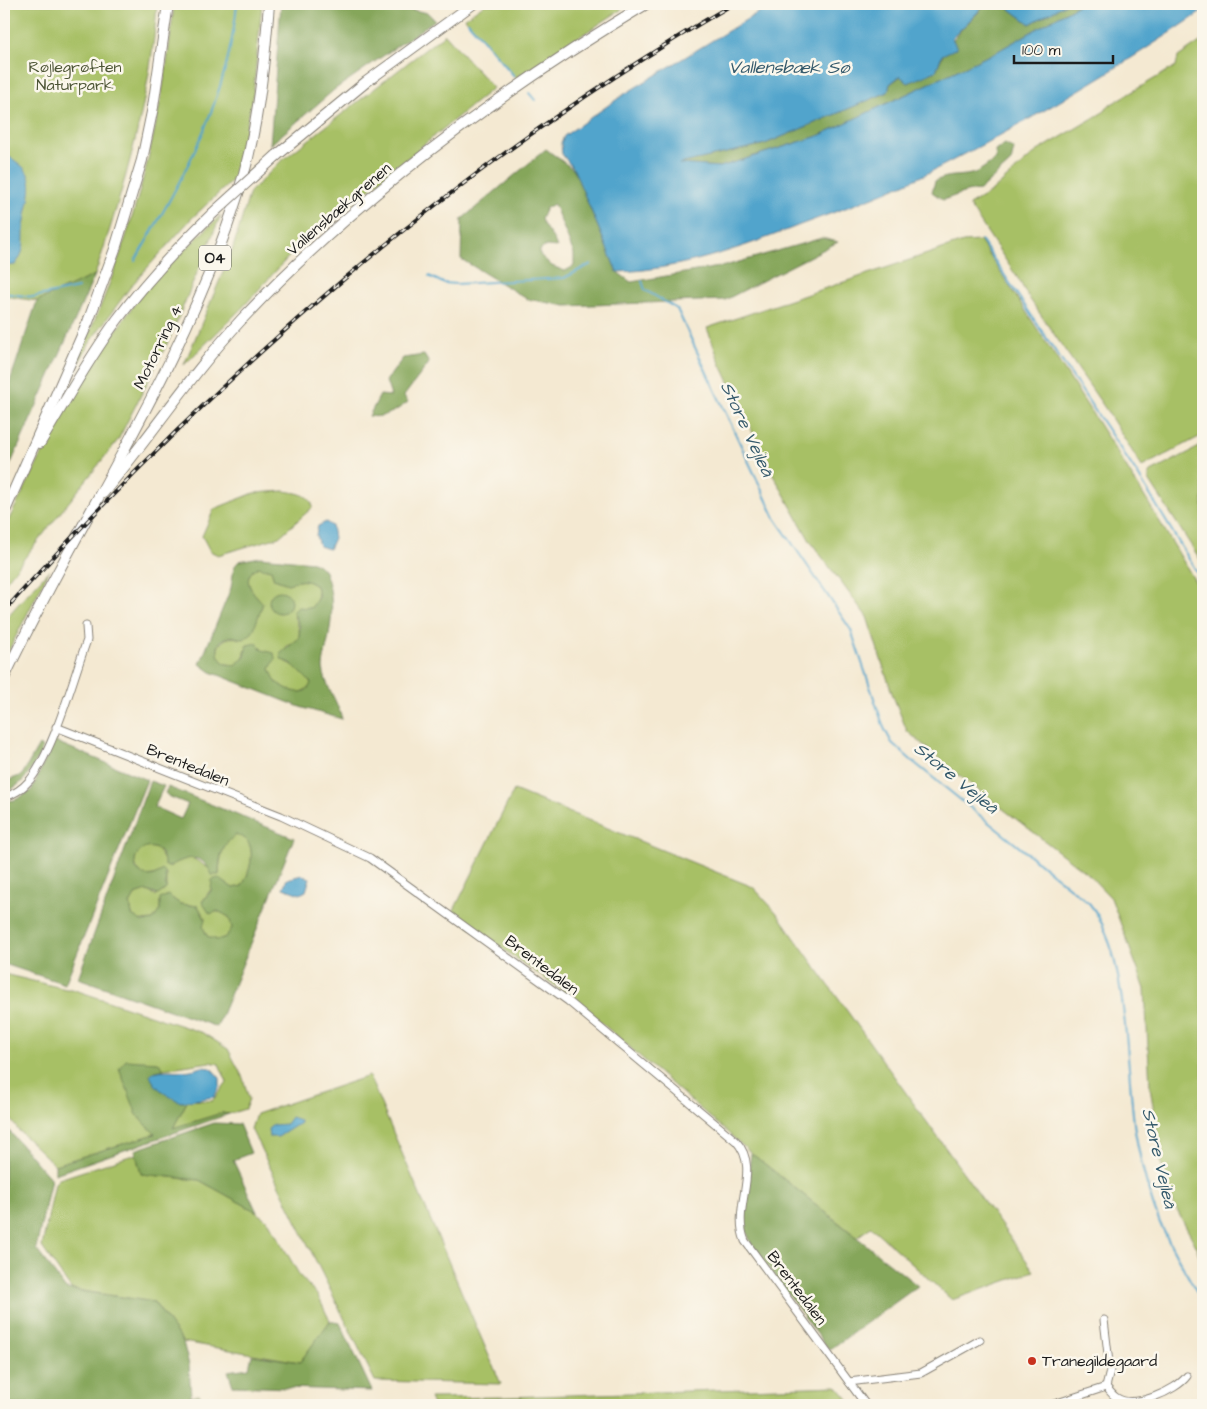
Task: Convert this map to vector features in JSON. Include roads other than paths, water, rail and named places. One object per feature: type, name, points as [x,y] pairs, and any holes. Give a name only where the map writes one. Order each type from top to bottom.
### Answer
[{"type":"highway","points":[[4,513],[88,322],[132,198],[153,107],[168,4]]},
{"type":"highway","name":"Motorring 4","points":[[4,678],[36,610],[103,493],[199,297],[238,196],[263,65],[269,4]]},
{"type":"highway","points":[[24,470],[85,368],[117,320],[174,251],[276,156],[366,82],[473,4]]},
{"type":"highway","name":"Vallensbækgrenen","points":[[103,493],[204,362],[242,320],[315,248],[394,180],[478,116],[574,50],[646,4]]},
{"type":"street","points":[[4,797],[19,790],[29,782],[38,768],[56,727],[87,640],[86,626]]},
{"type":"street","name":"Brentedalen","points":[[56,727],[272,813],[353,849],[440,907],[568,1001],[744,1150],[748,1170],[740,1229],[745,1241],[866,1405]]},
{"type":"street","points":[[1104,1320],[1110,1370],[1106,1387]]},
{"type":"street","points":[[849,1382],[921,1373],[980,1340]]},
{"type":"street","points":[[1106,1387],[1118,1402],[1138,1401],[1170,1391],[1187,1376]]},
{"type":"street","points":[[1051,1405],[1106,1387]]},
{"type":"water","name":"Vallensbæk Sø","points":[[772,4],[986,4],[952,38],[957,48],[942,55],[936,71],[908,83],[900,76],[890,84],[888,92],[765,144],[679,164],[720,167],[818,136],[998,51],[1080,4],[1203,4],[1203,11],[1141,52],[1045,110],[979,147],[911,181],[778,234],[733,249],[664,267],[617,272],[574,170],[562,154],[561,143],[564,136],[623,95]]},
{"type":"water","points":[[1003,4],[1066,4],[1030,24]]},
{"type":"water","points":[[4,156],[13,159],[28,175],[30,197],[24,227],[22,253],[15,265],[4,266]]},
{"type":"water","points":[[326,522],[332,526],[334,538],[329,549],[319,546],[316,535],[318,526]]},
{"type":"water","points":[[302,875],[310,878],[306,891],[300,894],[283,888],[287,879]]},
{"type":"water","points":[[202,1067],[211,1068],[220,1078],[220,1086],[214,1097],[181,1102],[158,1088],[150,1075],[153,1072],[166,1070],[182,1071]]},
{"type":"water","points":[[291,1117],[300,1120],[300,1123],[278,1137],[269,1137],[268,1129],[273,1125],[286,1124]]},
{"type":"waterway","points":[[135,261],[170,199],[201,138],[224,74],[232,40],[237,4]]},
{"type":"waterway","points":[[468,22],[514,76]]},
{"type":"waterway","points":[[529,93],[535,100]]},
{"type":"waterway","name":"Store Vejleå","points":[[981,240],[1138,475],[1203,582]]},
{"type":"waterway","points":[[429,276],[443,283],[456,284],[564,278],[591,264]]},
{"type":"waterway","name":"Store Vejleå","points":[[642,281],[645,290],[677,309],[775,518],[851,630],[884,728],[892,743],[1089,903],[1102,924],[1112,950],[1119,980],[1124,1012],[1135,1131],[1145,1177],[1160,1223],[1203,1303]]},
{"type":"waterway","points":[[4,293],[33,297],[78,288]]},
{"type":"railway","points":[[4,611],[86,523],[170,438],[256,356],[344,279],[436,204],[531,134],[630,67],[733,4]]},
{"type":"place","name":"Tranegildegaard","points":[[1032,1361]]},
{"type":"park label","name":"Røjlegrøften Naturpark","points":[[75,76]]}]
